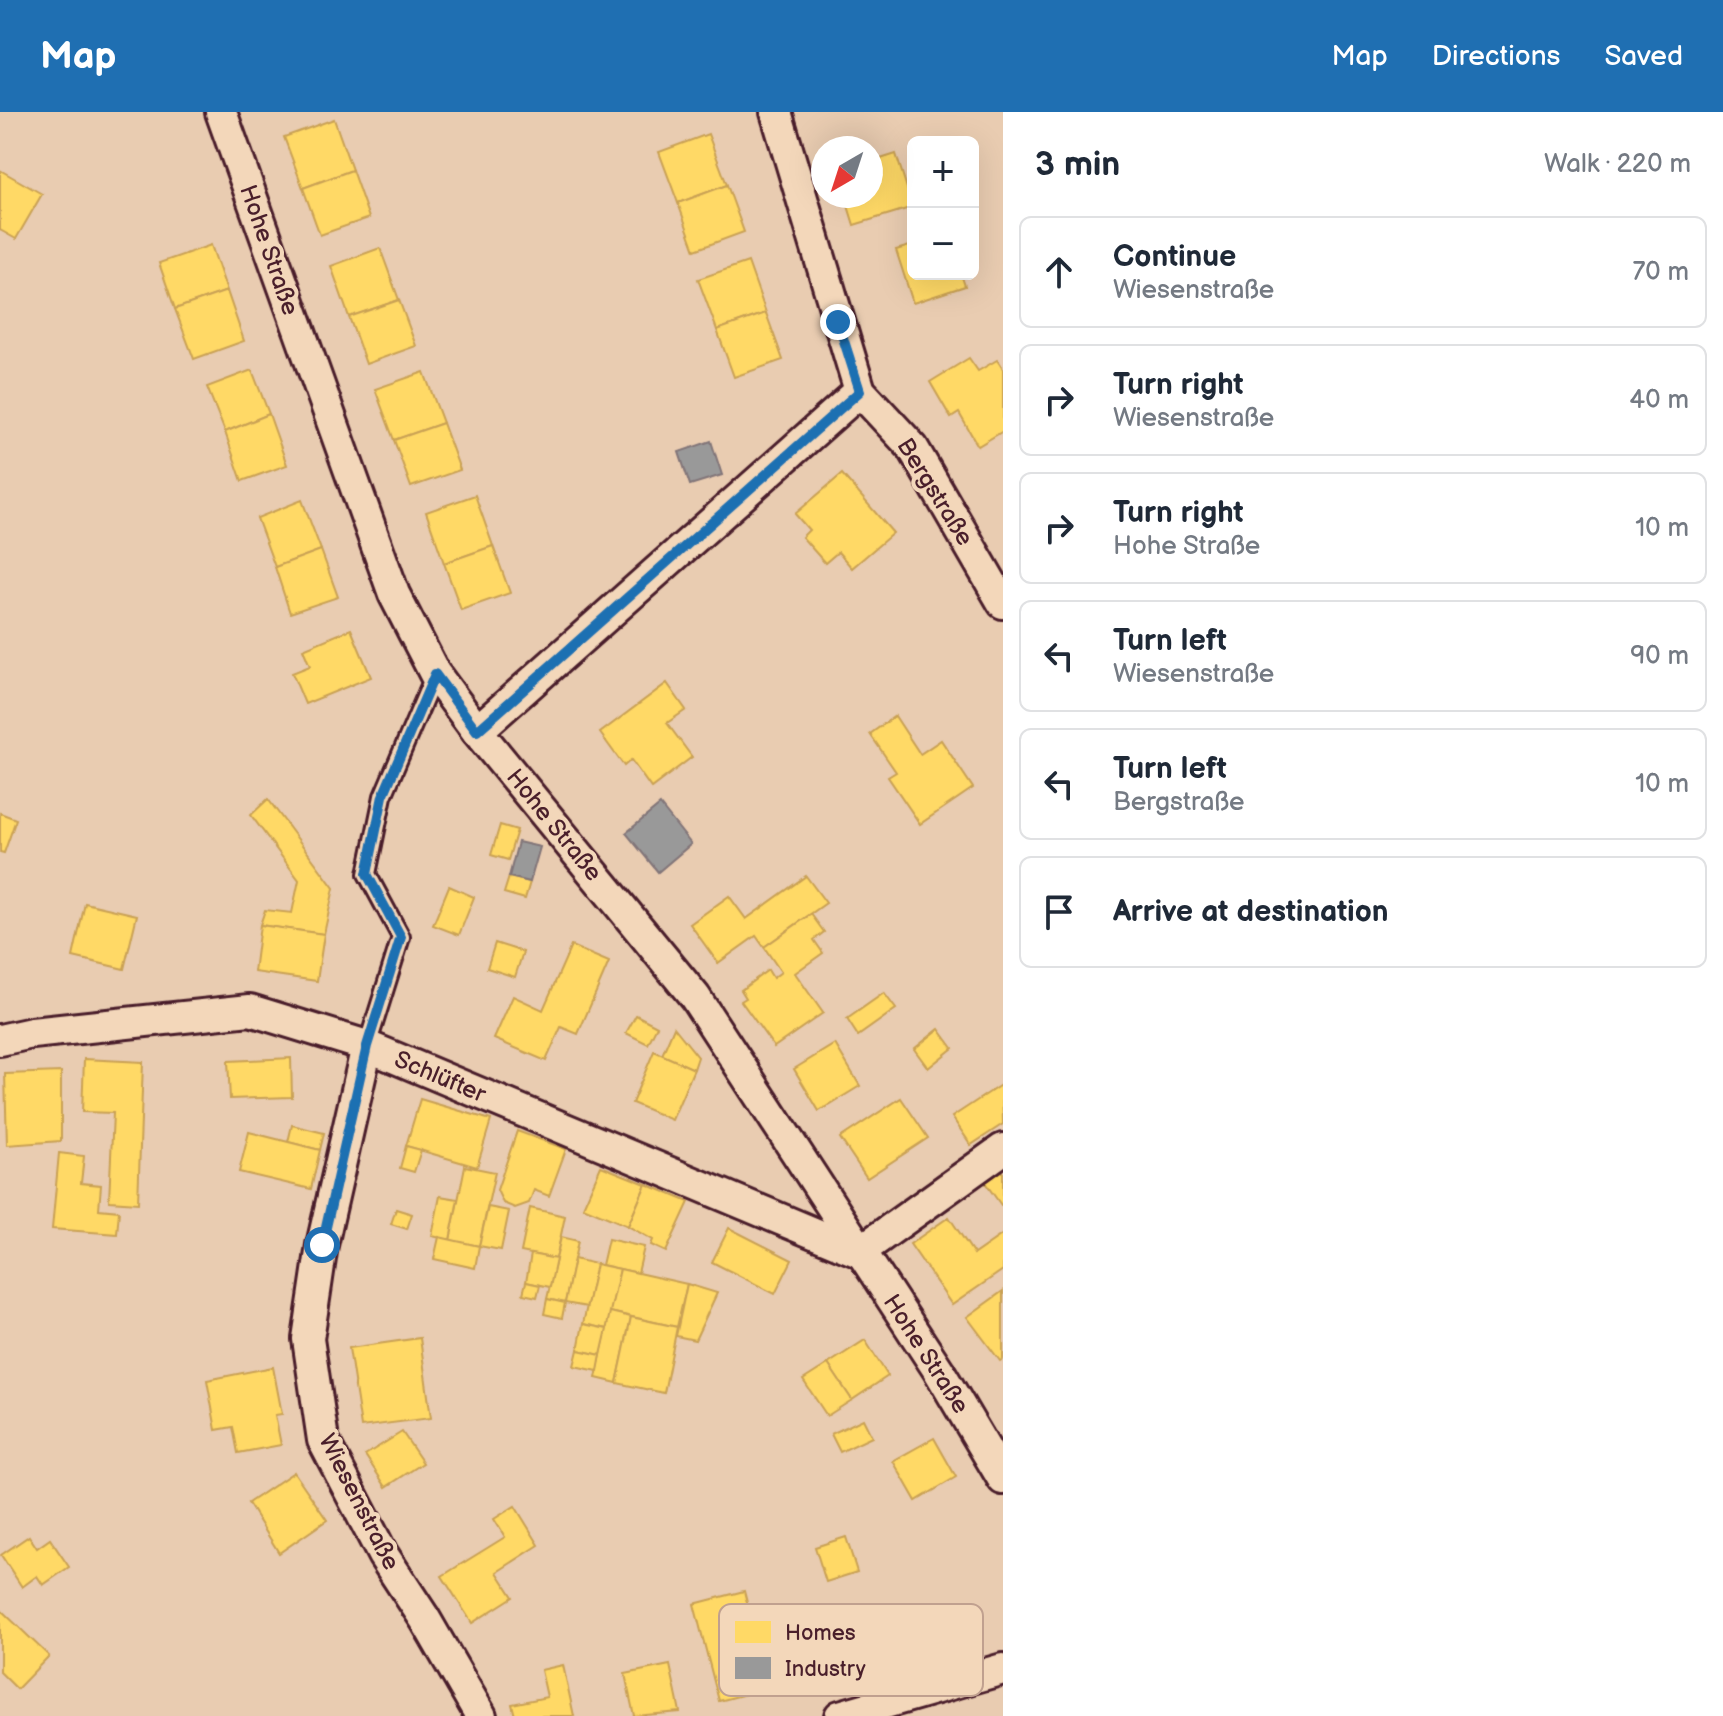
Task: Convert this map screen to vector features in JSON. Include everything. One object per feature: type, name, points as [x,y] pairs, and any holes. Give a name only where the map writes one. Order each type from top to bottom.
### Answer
[{"type":"street","name":"Hohe Straße","points":[[221,112],[394,594],[435,674],[477,731],[695,997],[939,1371],[1003,1479]]},
{"type":"street","name":"Bergstraße","points":[[776,112],[860,391],[913,448],[1003,603]]},
{"type":"street","points":[[477,731],[860,391]]},
{"type":"street","name":"Schlüfter","points":[[0,1040],[32,1033],[250,1010],[367,1046],[859,1252]]},
{"type":"street","name":"Wiesenstraße","points":[[367,1046],[322,1245],[308,1339],[323,1440],[383,1555],[481,1716]]},
{"type":"street","points":[[859,1252],[1003,1149]]},
{"type":"street","points":[[983,1675],[1003,1669]]},
{"type":"street","points":[[840,1716],[909,1696]]},
{"type":"lane","name":"Wiesenstraße","points":[[367,1046],[401,937],[367,874],[383,796],[435,674]]},
{"type":"building: Homes","points":[[334,119],[352,170],[303,188],[284,137]]},
{"type":"building: Homes","points":[[708,134],[727,185],[678,203],[659,152]]},
{"type":"building: Homes","points":[[896,154],[907,188],[907,209],[854,225],[849,208],[883,208],[883,158]]},
{"type":"building: Homes","points":[[0,170],[42,194],[16,239],[0,230]]},
{"type":"building: Homes","points":[[352,170],[369,218],[320,235],[303,188]]},
{"type":"building: Homes","points":[[727,185],[744,232],[695,250],[678,203]]},
{"type":"building: Homes","points":[[211,245],[227,291],[175,309],[159,263]]},
{"type":"building: Homes","points":[[907,247],[907,280],[963,280],[965,286],[913,303],[896,250]]},
{"type":"building: Homes","points":[[380,248],[399,300],[349,317],[331,266]]},
{"type":"building: Homes","points":[[748,262],[766,313],[717,330],[698,279]]},
{"type":"building: Homes","points":[[227,291],[244,341],[194,359],[175,309]]},
{"type":"building: Homes","points":[[399,300],[416,346],[366,364],[349,317]]},
{"type":"building: Homes","points":[[766,313],[783,360],[734,377],[717,330]]},
{"type":"building: Homes","points":[[969,358],[978,371],[997,360],[1003,369],[1003,431],[978,446],[959,413],[951,418],[930,382]]},
{"type":"building: Homes","points":[[252,370],[269,414],[225,432],[207,387]]},
{"type":"building: Homes","points":[[424,372],[443,423],[394,440],[375,389]]},
{"type":"building: Homes","points":[[269,414],[287,465],[242,481],[225,432]]},
{"type":"building: Homes","points":[[443,423],[460,470],[411,487],[394,440]]},
{"type":"building: Homes","points":[[842,474],[893,533],[852,568],[838,552],[825,563],[802,537],[809,530],[795,514]]},
{"type":"building: Homes","points":[[475,495],[493,546],[444,563],[426,512]]},
{"type":"building: Homes","points":[[302,500],[321,550],[275,567],[257,518]]},
{"type":"building: Homes","points":[[493,546],[510,593],[461,610],[444,563]]},
{"type":"building: Homes","points":[[321,550],[338,597],[290,613],[275,567]]},
{"type":"building: Homes","points":[[351,629],[371,677],[305,704],[292,673],[310,666],[303,649]]},
{"type":"building: Homes","points":[[667,683],[686,710],[667,723],[692,757],[651,788],[631,760],[624,766],[600,733]]},
{"type":"building: Homes","points":[[895,716],[920,754],[941,740],[973,788],[920,824],[888,777],[896,772],[870,734]]},
{"type":"building: Homes","points":[[268,799],[334,888],[324,934],[260,925],[265,910],[292,913],[299,880],[251,815]]},
{"type":"building: Homes","points":[[0,813],[16,819],[4,853],[0,852]]},
{"type":"building: Homes","points":[[500,825],[517,830],[508,860],[491,855]]},
{"type":"building: Homes","points":[[806,876],[826,903],[764,947],[756,936],[718,963],[690,924],[729,896],[746,919]]},
{"type":"building: Homes","points":[[509,877],[530,882],[525,899],[504,893]]},
{"type":"building: Homes","points":[[449,886],[474,897],[459,935],[433,925]]},
{"type":"building: Homes","points":[[85,903],[137,915],[124,969],[73,957]]},
{"type":"building: Homes","points":[[811,914],[824,932],[814,940],[823,953],[795,973],[823,1013],[774,1047],[741,1001],[746,998],[741,990],[768,970],[773,978],[781,972],[764,947]]},
{"type":"building: Homes","points":[[260,925],[324,934],[317,981],[254,972]]},
{"type":"building: Homes","points":[[495,943],[523,952],[515,977],[487,968]]},
{"type":"building: Homes","points":[[571,946],[609,962],[578,1034],[561,1027],[546,1061],[494,1039],[513,996],[543,1010]]},
{"type":"building: Homes","points":[[884,993],[896,1009],[858,1036],[847,1019]]},
{"type":"building: Homes","points":[[636,1015],[657,1026],[648,1044],[626,1033]]},
{"type":"building: Homes","points":[[674,1027],[698,1057],[694,1069],[662,1055]]},
{"type":"building: Homes","points":[[939,1029],[953,1048],[928,1068],[914,1049]]},
{"type":"building: Homes","points":[[835,1044],[860,1086],[819,1111],[794,1069]]},
{"type":"building: Homes","points":[[654,1051],[694,1069],[672,1120],[632,1103]]},
{"type":"building: Homes","points":[[291,1058],[292,1097],[230,1099],[228,1061]]},
{"type":"building: Homes","points":[[84,1059],[143,1062],[138,1203],[109,1201],[113,1113],[82,1112]]},
{"type":"building: Homes","points":[[61,1072],[61,1141],[7,1145],[5,1074]]},
{"type":"building: Homes","points":[[1002,1084],[1003,1124],[971,1145],[952,1117]]},
{"type":"building: Homes","points":[[901,1098],[928,1138],[867,1178],[840,1138]]},
{"type":"building: Homes","points":[[420,1099],[491,1120],[477,1167],[406,1146]]},
{"type":"building: Homes","points":[[292,1125],[324,1133],[320,1150],[288,1142]]},
{"type":"building: Homes","points":[[517,1131],[566,1149],[549,1196],[534,1190],[529,1203],[515,1208],[503,1203],[497,1190]]},
{"type":"building: Homes","points":[[249,1132],[320,1150],[311,1189],[239,1172]]},
{"type":"building: Homes","points":[[406,1146],[421,1150],[414,1172],[400,1168]]},
{"type":"building: Homes","points":[[59,1153],[84,1156],[81,1183],[101,1185],[99,1209],[119,1211],[117,1234],[52,1229]]},
{"type":"building: Homes","points":[[465,1166],[495,1172],[479,1246],[450,1240]]},
{"type":"building: Homes","points":[[601,1166],[646,1184],[628,1226],[583,1207]]},
{"type":"building: Homes","points":[[1003,1168],[1003,1204],[1001,1205],[984,1181]]},
{"type":"building: Homes","points":[[646,1184],[689,1202],[666,1252],[651,1245],[653,1240],[628,1226]]},
{"type":"building: Homes","points":[[440,1196],[458,1199],[450,1240],[432,1236]]},
{"type":"building: Homes","points":[[488,1207],[509,1211],[501,1250],[479,1246]]},
{"type":"building: Homes","points":[[530,1208],[565,1216],[556,1259],[521,1252]]},
{"type":"building: Homes","points":[[396,1209],[412,1214],[407,1229],[391,1224]]},
{"type":"building: Homes","points":[[949,1217],[974,1254],[1003,1234],[1003,1270],[952,1305],[910,1244]]},
{"type":"building: Homes","points":[[729,1228],[792,1260],[775,1294],[712,1262]]},
{"type":"building: Homes","points":[[439,1237],[479,1246],[475,1268],[434,1259]]},
{"type":"building: Homes","points":[[561,1237],[578,1241],[565,1303],[547,1299]]},
{"type":"building: Homes","points":[[608,1239],[644,1247],[638,1273],[602,1265]]},
{"type":"building: Homes","points":[[531,1254],[556,1259],[550,1287],[526,1282]]},
{"type":"building: Homes","points":[[574,1259],[596,1264],[587,1307],[565,1303]]},
{"type":"building: Homes","points":[[596,1264],[620,1269],[607,1329],[583,1324]]},
{"type":"building: Homes","points":[[620,1269],[687,1284],[677,1327],[610,1312]]},
{"type":"building: Homes","points":[[526,1282],[540,1285],[537,1297],[523,1294]]},
{"type":"building: Homes","points":[[687,1284],[717,1293],[695,1340],[676,1336]]},
{"type":"building: Homes","points":[[1003,1291],[1003,1359],[1000,1361],[967,1317]]},
{"type":"building: Homes","points":[[547,1299],[565,1303],[562,1318],[544,1314]]},
{"type":"building: Homes","points":[[610,1312],[631,1317],[617,1383],[596,1378]]},
{"type":"building: Homes","points":[[631,1317],[677,1327],[664,1393],[617,1383]]},
{"type":"building: Homes","points":[[583,1324],[607,1329],[601,1355],[578,1350]]},
{"type":"building: Homes","points":[[420,1338],[431,1418],[361,1427],[349,1348]]},
{"type":"building: Homes","points":[[865,1340],[888,1376],[852,1400],[828,1364]]},
{"type":"building: Homes","points":[[578,1350],[601,1355],[598,1371],[574,1366]]},
{"type":"building: Homes","points":[[828,1364],[852,1400],[827,1416],[803,1380]]},
{"type":"building: Homes","points":[[273,1367],[282,1414],[275,1415],[281,1445],[238,1453],[233,1427],[216,1430],[207,1380]]},
{"type":"building: Homes","points":[[863,1419],[872,1437],[840,1452],[831,1434]]},
{"type":"building: Homes","points":[[402,1432],[423,1463],[386,1487],[365,1455]]},
{"type":"building: Homes","points":[[934,1438],[956,1477],[916,1501],[893,1461]]},
{"type":"building: Homes","points":[[294,1472],[327,1520],[279,1553],[248,1503]]},
{"type":"building: Homes","points":[[515,1506],[539,1545],[497,1572],[513,1597],[472,1623],[442,1576],[505,1537],[494,1519]]},
{"type":"building: Homes","points":[[29,1536],[37,1548],[50,1539],[69,1567],[43,1585],[37,1576],[22,1587],[1,1555]]},
{"type":"building: Homes","points":[[846,1537],[857,1572],[826,1582],[815,1547]]},
{"type":"building: Homes","points":[[744,1591],[747,1604],[719,1604],[719,1696],[738,1696],[719,1701],[694,1604]]},
{"type":"building: Homes","points":[[0,1609],[49,1656],[17,1689],[0,1672]]},
{"type":"building: Homes","points":[[563,1665],[574,1716],[515,1716],[512,1704],[547,1697],[541,1670]]},
{"type":"building: Homes","points":[[670,1665],[680,1712],[634,1716],[625,1674]]},
{"type":"building: Industry","points":[[711,441],[722,475],[690,485],[679,452]]},
{"type":"building: Industry","points":[[660,805],[691,844],[658,872],[626,833]]},
{"type":"building: Industry","points":[[518,842],[540,847],[530,882],[509,877]]},
{"type":"route","points":[[322,1245],[367,1046],[401,937],[367,874],[383,796],[435,674],[477,731],[860,391],[838,322]]}]
